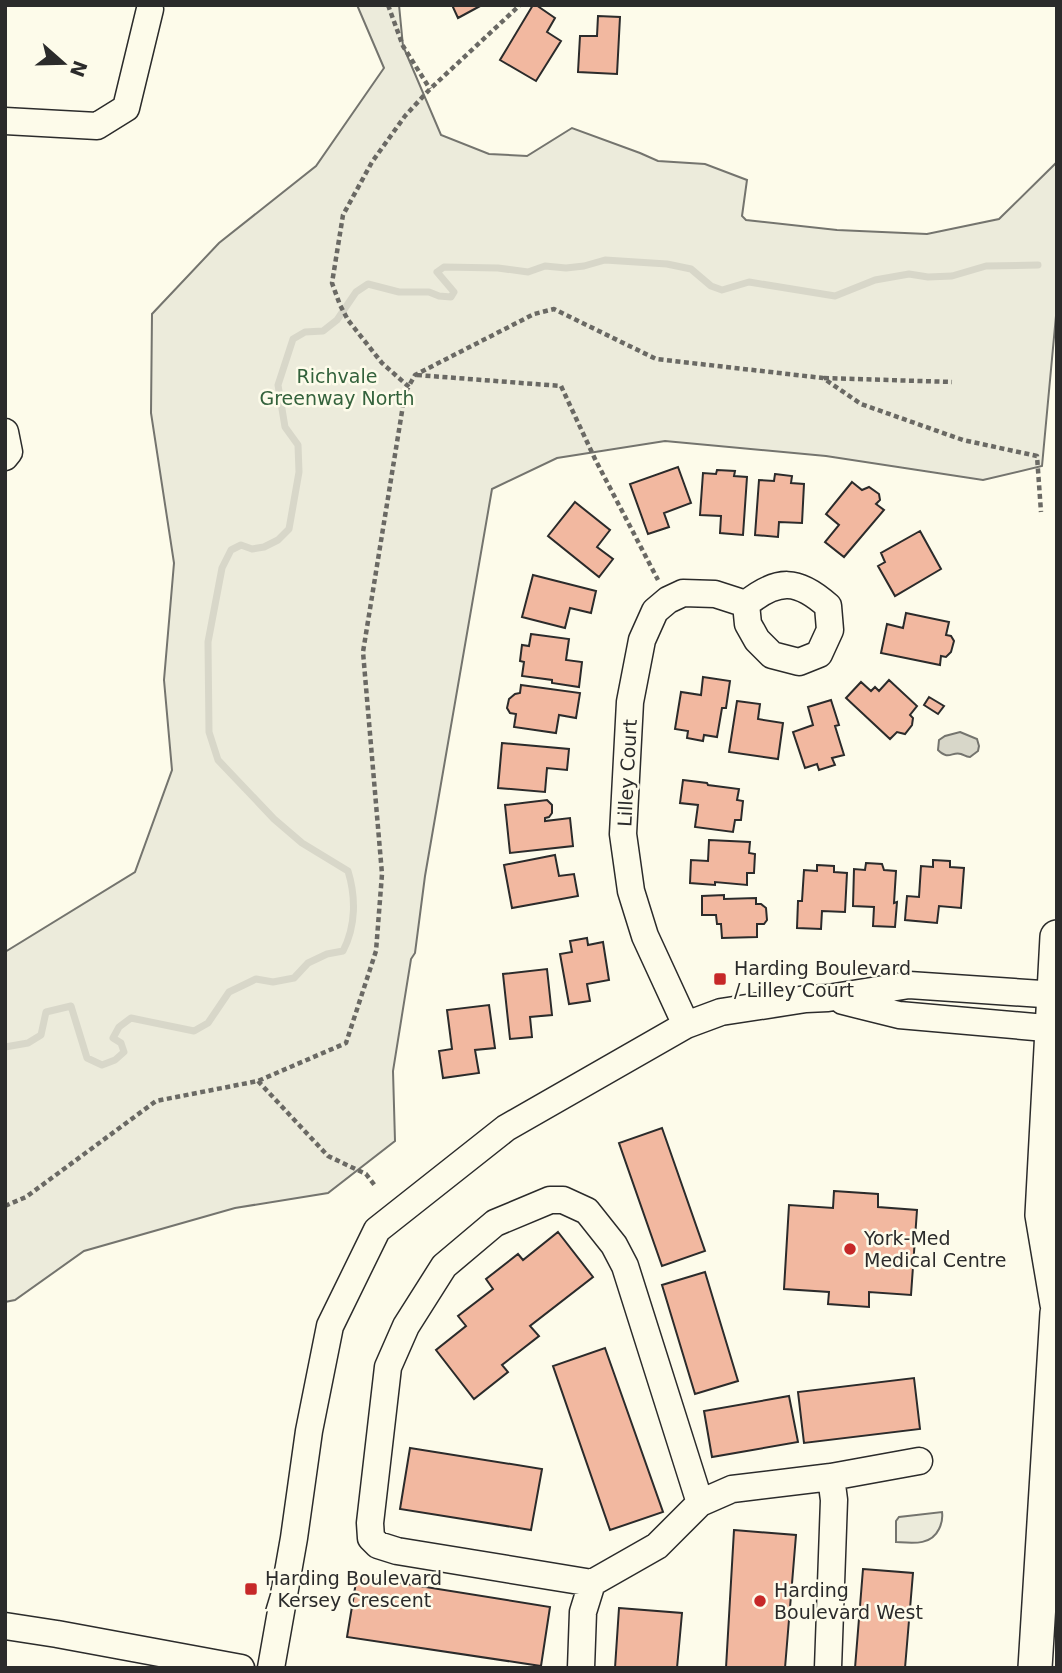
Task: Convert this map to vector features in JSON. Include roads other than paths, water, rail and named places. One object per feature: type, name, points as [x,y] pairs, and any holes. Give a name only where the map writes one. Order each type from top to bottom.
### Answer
[{"type":"main road","points":[[1057,937],[1042,1215],[1057,1304]]},
{"type":"main road","points":[[1035,1668],[1057,1313]]},
{"type":"street","points":[[5,121],[97,126],[126,108],[150,9]]},
{"type":"street","points":[[5,432],[9,452],[5,457]]},
{"type":"street","name":"Lilley Court","points":[[686,1025],[645,936],[631,891],[623,835],[630,702],[642,640],[655,611],[668,600],[683,593],[715,594],[746,604]]},
{"type":"street","points":[[271,1668],[294,1538],[309,1431],[330,1326],[377,1230],[506,1128],[686,1025],[720,1012],[909,985],[1055,995]]},
{"type":"street","points":[[828,998],[899,1015],[1054,1029]]},
{"type":"street","points":[[700,1503],[625,1266],[614,1245],[587,1211],[563,1200],[550,1200],[495,1223],[444,1266],[406,1326],[388,1367],[370,1523],[371,1538],[379,1545],[397,1551],[592,1583],[657,1546],[700,1503],[732,1489],[831,1477],[919,1461]]},
{"type":"street","points":[[828,1668],[834,1500],[831,1477]]},
{"type":"street","points":[[581,1668],[583,1612],[592,1583]]},
{"type":"street","points":[[5,1626],[241,1668]]},
{"type":"waterway","points":[[5,1047],[28,1043],[41,1035],[46,1012],[71,1006],[87,1058],[102,1065],[115,1060],[124,1052],[121,1043],[113,1038],[119,1027],[131,1018],[194,1031],[208,1023],[229,992],[256,979],[273,982],[294,978],[308,963],[327,954],[343,951],[350,932],[353,911],[348,871],[302,843],[274,819],[218,760],[209,732],[208,642],[222,568],[231,550],[241,545],[252,549],[264,547],[278,540],[289,529],[299,472],[298,445],[285,427],[278,385],[293,339],[305,332],[323,331],[337,320],[356,292],[368,284],[399,292],[429,292],[451,297],[454,292],[437,272],[444,267],[498,268],[528,272],[545,266],[566,268],[605,260],[667,264],[691,269],[711,286],[722,290],[749,282],[835,296],[875,280],[909,274],[928,277],[952,276],[986,266],[1038,265]]},
{"type":"place","name":"Harding Boulevard / Lilley Court","points":[[720,979]]},
{"type":"place","name":"York-Med Medical Centre","points":[[850,1249]]},
{"type":"place","name":"Harding Boulevard / Kersey Crescent","points":[[251,1589]]},
{"type":"place","name":"Harding Boulevard West","points":[[760,1601]]},
{"type":"park label","name":"Richvale Greenway North","points":[[337,387]]}]
